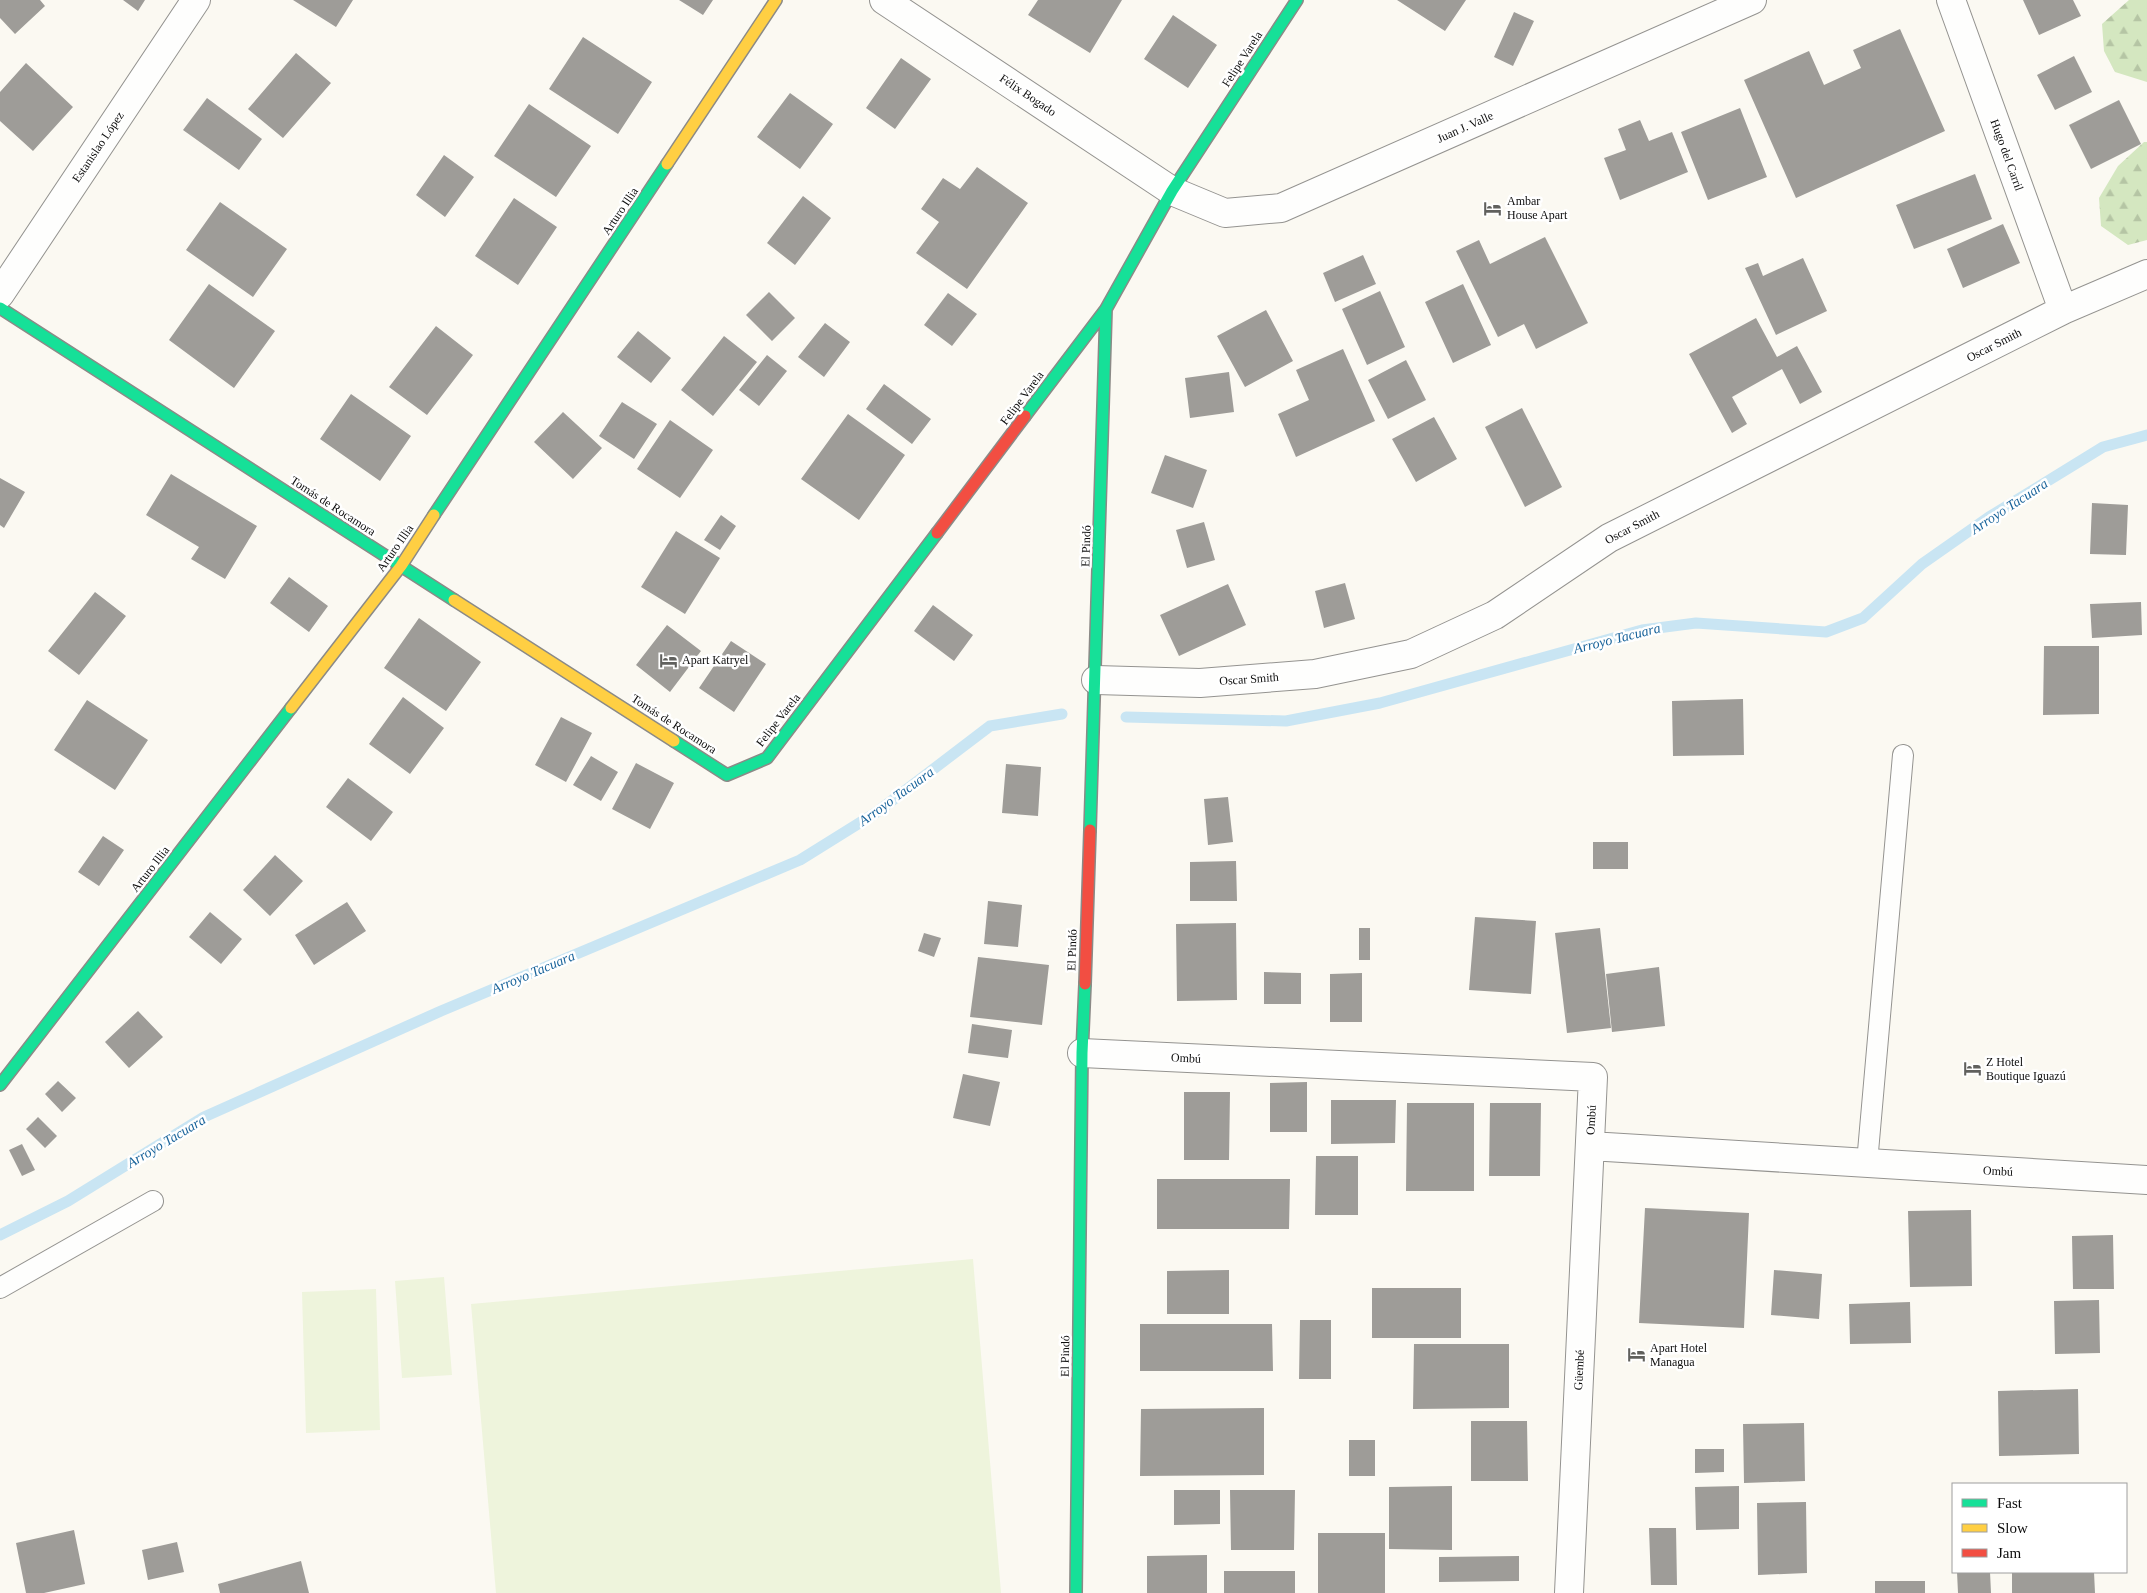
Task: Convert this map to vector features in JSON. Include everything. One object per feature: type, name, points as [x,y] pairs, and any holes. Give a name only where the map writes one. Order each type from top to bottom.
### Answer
[{"type":"street","name":"Estanislao López","points":[[0,294],[196,0]]},
{"type":"street","name":"Arturo Illia","points":[[0,1085],[401,566],[776,0]]},
{"type":"street","name":"Félix Bogado","points":[[884,0],[1172,191]]},
{"type":"street","name":"Felipe Varela","points":[[727,775],[767,758],[1106,309],[1172,191],[1298,0]]},
{"type":"street","name":"Juan J. Valle","points":[[1172,191],[1225,213],[1281,208],[1752,0]]},
{"type":"street","name":"Hugo del Carril","points":[[1951,0],[2063,310]]},
{"type":"street","name":"Oscar Smith","points":[[1096,680],[1200,683],[1315,674],[1411,654],[1495,615],[1609,538],[2063,310],[2147,274]]},
{"type":"street","name":"Tomás de Rocamora","points":[[0,308],[727,775]]},
{"type":"street","name":"El Pindó","points":[[1076,1593],[1082,1053],[1096,680],[1106,309]]},
{"type":"street","name":"Ombú","points":[[1082,1053],[1593,1077],[1590,1146],[2147,1180]]},
{"type":"street","name":"Güembé","points":[[1569,1593],[1590,1146]]},
{"type":"lane","points":[[1867,1163],[1903,755]]},
{"type":"lane","points":[[0,1288],[153,1201]]},
{"type":"green space","points":[[2129,0],[2147,0],[2147,82],[2115,72],[2104,51],[2102,24]]},
{"type":"green space","points":[[2144,142],[2147,142],[2147,240],[2128,245],[2101,226],[2099,198],[2118,166]]},
{"type":"green space","points":[[973,1259],[1001,1593],[496,1593],[471,1304]]},
{"type":"green space","points":[[444,1277],[452,1375],[402,1378],[395,1281]]},
{"type":"green space","points":[[376,1289],[380,1430],[306,1433],[302,1292]]},
{"type":"building","points":[[0,0],[40,0],[45,6],[15,34],[0,18]]},
{"type":"building","points":[[123,0],[145,0],[138,11]]},
{"type":"building","points":[[293,0],[353,0],[336,27]]},
{"type":"building","points":[[679,0],[713,0],[703,15]]},
{"type":"building","points":[[1038,0],[1122,0],[1090,53],[1028,15]]},
{"type":"building","points":[[1397,0],[1466,0],[1445,31]]},
{"type":"building","points":[[2023,0],[2073,0],[2081,16],[2039,35]]},
{"type":"building","points":[[1514,12],[1534,21],[1513,66],[1494,57]]},
{"type":"building","points":[[1173,15],[1217,45],[1188,88],[1144,59]]},
{"type":"building","points":[[1900,29],[1945,131],[1796,198],[1744,80],[1809,51],[1824,85],[1861,68],[1853,50]]},
{"type":"building","points":[[583,37],[652,82],[618,134],[549,89]]},
{"type":"building","points":[[296,53],[331,83],[283,138],[248,109]]},
{"type":"building","points":[[2074,56],[2092,92],[2055,110],[2037,75]]},
{"type":"building","points":[[901,58],[931,79],[895,129],[866,108]]},
{"type":"building","points":[[26,63],[73,107],[33,151],[0,121],[0,92]]},
{"type":"building","points":[[790,93],[833,124],[800,169],[757,137]]},
{"type":"building","points":[[207,98],[262,139],[239,170],[183,130]]},
{"type":"building","points":[[2119,100],[2141,144],[2091,169],[2069,125]]},
{"type":"building","points":[[529,104],[591,146],[556,197],[494,156]]},
{"type":"building","points":[[1740,108],[1767,177],[1708,200],[1681,132]]},
{"type":"building","points":[[1640,120],[1649,141],[1672,132],[1688,172],[1620,200],[1604,158],[1626,150],[1618,129]]},
{"type":"building","points":[[444,155],[474,177],[445,217],[416,195]]},
{"type":"building","points":[[977,167],[1028,203],[967,289],[916,253],[939,222],[921,209],[943,178],[960,189]]},
{"type":"building","points":[[1975,174],[1992,219],[1914,249],[1896,205]]},
{"type":"building","points":[[803,196],[831,218],[795,265],[767,243]]},
{"type":"building","points":[[514,198],[557,227],[518,285],[475,256]]},
{"type":"building","points":[[220,202],[287,249],[253,297],[186,250]]},
{"type":"building","points":[[2003,224],[2020,263],[1963,288],[1947,249]]},
{"type":"building","points":[[1545,237],[1588,323],[1536,349],[1524,324],[1498,337],[1456,251],[1479,240],[1490,264]]},
{"type":"building","points":[[1363,255],[1376,284],[1335,302],[1323,273]]},
{"type":"building","points":[[1803,258],[1827,311],[1776,335],[1745,268],[1758,263],[1763,276]]},
{"type":"building","points":[[209,284],[275,331],[234,388],[169,340]]},
{"type":"building","points":[[1463,284],[1491,345],[1453,363],[1425,302]]},
{"type":"building","points":[[1380,291],[1405,347],[1367,365],[1342,309]]},
{"type":"building","points":[[769,292],[795,318],[772,341],[746,315]]},
{"type":"building","points":[[948,293],[977,314],[952,346],[924,325]]},
{"type":"building","points":[[1266,310],[1293,361],[1245,387],[1217,336]]},
{"type":"building","points":[[1756,318],[1777,357],[1797,346],[1822,392],[1800,404],[1782,369],[1732,397],[1747,424],[1732,433],[1689,354]]},
{"type":"building","points":[[825,323],[850,342],[824,377],[798,357]]},
{"type":"building","points":[[436,326],[473,355],[427,415],[389,387]]},
{"type":"building","points":[[638,331],[671,358],[651,383],[617,357]]},
{"type":"building","points":[[724,336],[757,362],[713,416],[681,390]]},
{"type":"building","points":[[1343,349],[1375,421],[1296,457],[1278,414],[1309,400],[1296,370]]},
{"type":"building","points":[[767,355],[787,371],[759,406],[739,390]]},
{"type":"building","points":[[1406,360],[1426,400],[1388,419],[1368,380]]},
{"type":"building","points":[[1229,372],[1234,412],[1190,418],[1185,378]]},
{"type":"building","points":[[884,384],[931,419],[912,444],[866,409]]},
{"type":"building","points":[[351,394],[411,436],[380,481],[320,439]]},
{"type":"building","points":[[622,402],[657,424],[634,459],[599,436]]},
{"type":"building","points":[[1522,408],[1562,487],[1525,507],[1485,427]]},
{"type":"building","points":[[563,412],[602,448],[573,479],[534,442]]},
{"type":"building","points":[[848,414],[905,455],[859,520],[801,479]]},
{"type":"building","points":[[1434,417],[1457,459],[1416,482],[1392,439]]},
{"type":"building","points":[[670,420],[713,450],[680,498],[637,469]]},
{"type":"building","points":[[1165,455],[1207,470],[1193,508],[1151,493]]},
{"type":"building","points":[[171,474],[257,526],[225,579],[191,559],[199,547],[146,515]]},
{"type":"building","points":[[0,478],[25,492],[4,528],[0,525]]},
{"type":"building","points":[[2092,503],[2128,505],[2126,555],[2090,554]]},
{"type":"building","points":[[721,515],[736,526],[720,550],[704,540]]},
{"type":"building","points":[[1204,522],[1215,560],[1187,568],[1176,530]]},
{"type":"building","points":[[676,531],[720,558],[685,614],[641,587]]},
{"type":"building","points":[[289,577],[328,606],[309,632],[270,603]]},
{"type":"building","points":[[1345,583],[1355,619],[1324,628],[1315,591]]},
{"type":"building","points":[[1228,584],[1246,625],[1179,656],[1160,615]]},
{"type":"building","points":[[95,592],[126,616],[79,675],[48,651]]},
{"type":"building","points":[[2141,602],[2142,635],[2092,638],[2090,604]]},
{"type":"building","points":[[933,605],[973,635],[954,661],[914,631]]},
{"type":"building","points":[[419,618],[481,662],[446,711],[384,668]]},
{"type":"building","points":[[667,625],[701,651],[670,692],[636,665]]},
{"type":"building","points":[[731,641],[766,664],[734,712],[699,688]]},
{"type":"building","points":[[2044,646],[2099,646],[2099,714],[2043,715]]},
{"type":"building","points":[[403,697],[444,728],[410,774],[369,744]]},
{"type":"building","points":[[1743,699],[1744,755],[1673,756],[1672,701]]},
{"type":"building","points":[[87,700],[148,740],[115,790],[54,750]]},
{"type":"building","points":[[561,717],[592,733],[566,782],[535,765]]},
{"type":"building","points":[[591,756],[618,772],[601,801],[573,785]]},
{"type":"building","points":[[636,763],[674,783],[650,829],[612,809]]},
{"type":"building","points":[[1006,764],[1041,767],[1038,816],[1002,813]]},
{"type":"building","points":[[348,778],[393,812],[371,841],[326,807]]},
{"type":"building","points":[[1228,797],[1233,842],[1208,845],[1204,799]]},
{"type":"building","points":[[103,836],[124,850],[99,886],[78,872]]},
{"type":"building","points":[[1593,842],[1628,842],[1628,869],[1593,869]]},
{"type":"building","points":[[275,855],[303,881],[270,916],[243,890]]},
{"type":"building","points":[[1236,861],[1237,901],[1190,901],[1190,862]]},
{"type":"building","points":[[988,901],[1022,905],[1018,947],[984,944]]},
{"type":"building","points":[[347,902],[366,931],[314,965],[295,935]]},
{"type":"building","points":[[210,912],[242,939],[221,964],[189,937]]},
{"type":"building","points":[[1475,917],[1536,921],[1531,994],[1469,990]]},
{"type":"building","points":[[1236,923],[1237,1000],[1177,1001],[1176,924]]},
{"type":"building","points":[[1359,928],[1370,928],[1370,960],[1359,960]]},
{"type":"building","points":[[1600,928],[1611,1028],[1567,1033],[1555,933]]},
{"type":"building","points":[[924,933],[941,938],[934,957],[918,951]]},
{"type":"building","points":[[978,957],[1049,965],[1042,1025],[970,1017]]},
{"type":"building","points":[[1659,967],[1665,1026],[1612,1032],[1606,974]]},
{"type":"building","points":[[1264,972],[1301,973],[1301,1004],[1264,1004]]},
{"type":"building","points":[[1362,973],[1362,1022],[1330,1022],[1330,974]]},
{"type":"building","points":[[138,1011],[163,1037],[129,1068],[105,1042]]},
{"type":"building","points":[[972,1024],[1012,1030],[1008,1058],[968,1053]]},
{"type":"building","points":[[963,1074],[1000,1082],[990,1126],[953,1118]]},
{"type":"building","points":[[58,1081],[76,1098],[62,1112],[45,1094]]},
{"type":"building","points":[[1307,1082],[1307,1132],[1270,1132],[1270,1083]]},
{"type":"building","points":[[1184,1092],[1230,1092],[1229,1160],[1184,1160]]},
{"type":"building","points":[[1331,1100],[1396,1100],[1395,1143],[1331,1144]]},
{"type":"building","points":[[1407,1103],[1474,1103],[1474,1191],[1406,1191]]},
{"type":"building","points":[[1490,1103],[1541,1103],[1540,1176],[1489,1176]]},
{"type":"building","points":[[38,1117],[57,1136],[45,1148],[26,1129]]},
{"type":"building","points":[[22,1144],[35,1170],[22,1176],[9,1150]]},
{"type":"building","points":[[1316,1156],[1358,1156],[1358,1215],[1315,1215]]},
{"type":"building","points":[[1157,1179],[1290,1179],[1289,1229],[1157,1229]]},
{"type":"building","points":[[1645,1208],[1749,1213],[1744,1328],[1639,1323]]},
{"type":"building","points":[[1971,1210],[1972,1286],[1910,1287],[1908,1211]]},
{"type":"building","points":[[2113,1235],[2114,1289],[2073,1289],[2072,1236]]},
{"type":"building","points":[[1229,1270],[1229,1314],[1167,1314],[1167,1271]]},
{"type":"building","points":[[1774,1270],[1822,1274],[1819,1319],[1771,1315]]},
{"type":"building","points":[[1372,1288],[1461,1288],[1461,1338],[1372,1338]]},
{"type":"building","points":[[2099,1300],[2100,1353],[2055,1354],[2054,1301]]},
{"type":"building","points":[[1910,1302],[1911,1343],[1850,1344],[1849,1304]]},
{"type":"building","points":[[1300,1320],[1331,1320],[1331,1379],[1299,1379]]},
{"type":"building","points":[[1140,1324],[1272,1324],[1273,1371],[1140,1371]]},
{"type":"building","points":[[1414,1344],[1509,1344],[1509,1408],[1413,1409]]},
{"type":"building","points":[[2078,1389],[2079,1454],[1999,1456],[1998,1391]]},
{"type":"building","points":[[1264,1408],[1264,1475],[1140,1476],[1141,1409]]},
{"type":"building","points":[[1471,1421],[1527,1421],[1528,1481],[1471,1481]]},
{"type":"building","points":[[1804,1423],[1805,1481],[1744,1483],[1743,1424]]},
{"type":"building","points":[[1349,1440],[1375,1440],[1375,1476],[1349,1476]]},
{"type":"building","points":[[1695,1449],[1724,1449],[1724,1472],[1695,1473]]},
{"type":"building","points":[[1452,1486],[1452,1550],[1389,1549],[1389,1487]]},
{"type":"building","points":[[1739,1486],[1739,1529],[1696,1530],[1695,1487]]},
{"type":"building","points":[[1174,1490],[1220,1490],[1220,1524],[1174,1525]]},
{"type":"building","points":[[1230,1490],[1295,1490],[1294,1550],[1231,1550]]},
{"type":"building","points":[[1806,1502],[1807,1573],[1758,1575],[1757,1503]]},
{"type":"building","points":[[1649,1528],[1676,1528],[1677,1585],[1651,1585]]},
{"type":"building","points":[[74,1530],[85,1584],[44,1593],[26,1593],[16,1543]]},
{"type":"building","points":[[1318,1533],[1385,1533],[1385,1593],[1318,1593]]},
{"type":"building","points":[[177,1542],[184,1572],[148,1580],[142,1550]]},
{"type":"building","points":[[1207,1555],[1207,1593],[1147,1593],[1147,1556]]},
{"type":"building","points":[[1519,1556],[1519,1581],[1439,1582],[1439,1557]]},
{"type":"building","points":[[301,1561],[309,1593],[220,1593],[218,1584]]},
{"type":"building","points":[[1224,1571],[1295,1571],[1295,1593],[1224,1593]]},
{"type":"building","points":[[1957,1573],[1990,1573],[1991,1593],[1958,1593]]},
{"type":"building","points":[[2012,1573],[2094,1573],[2095,1593],[2012,1593]]},
{"type":"building","points":[[1875,1581],[1925,1581],[1925,1593],[1875,1593]]},
{"type":"waterway","name":"Arroyo Tacuara","points":[[1126,717],[1286,721],[1380,703],[1642,630],[1696,623],[1826,632],[1863,618],[1922,564],[1989,517],[2103,447],[2147,435]]},
{"type":"waterway","name":"Arroyo Tacuara","points":[[0,1235],[68,1201],[204,1117],[441,1011],[800,860],[877,812],[990,726],[1062,714]]},
{"type":"traffic: fast","points":[[1025,416],[1106,309],[1172,191],[1297,0]]},
{"type":"traffic: fast","points":[[434,515],[667,164]]},
{"type":"traffic: fast","points":[[0,308],[454,600]]},
{"type":"traffic: fast","points":[[1090,830],[1106,309]]},
{"type":"traffic: fast","points":[[674,741],[727,775],[767,758],[937,533]]},
{"type":"traffic: fast","points":[[0,1085],[291,708]]},
{"type":"traffic: fast","points":[[1076,1593],[1082,1053],[1085,984]]},
{"type":"traffic: slow","points":[[667,164],[776,0]]},
{"type":"traffic: slow","points":[[291,708],[401,566],[434,515]]},
{"type":"traffic: slow","points":[[454,600],[674,741]]},
{"type":"traffic: jam","points":[[937,533],[1025,416]]},
{"type":"traffic: jam","points":[[1085,984],[1090,830]]},
{"type":"place","name":"Ambar House Apart","points":[[1493,208]]},
{"type":"place","name":"Apart Katryel","points":[[668,660]]},
{"type":"place","name":"Z Hotel Boutique Iguazú","points":[[1972,1069]]},
{"type":"place","name":"Apart Hotel Managua","points":[[1636,1355]]}]
